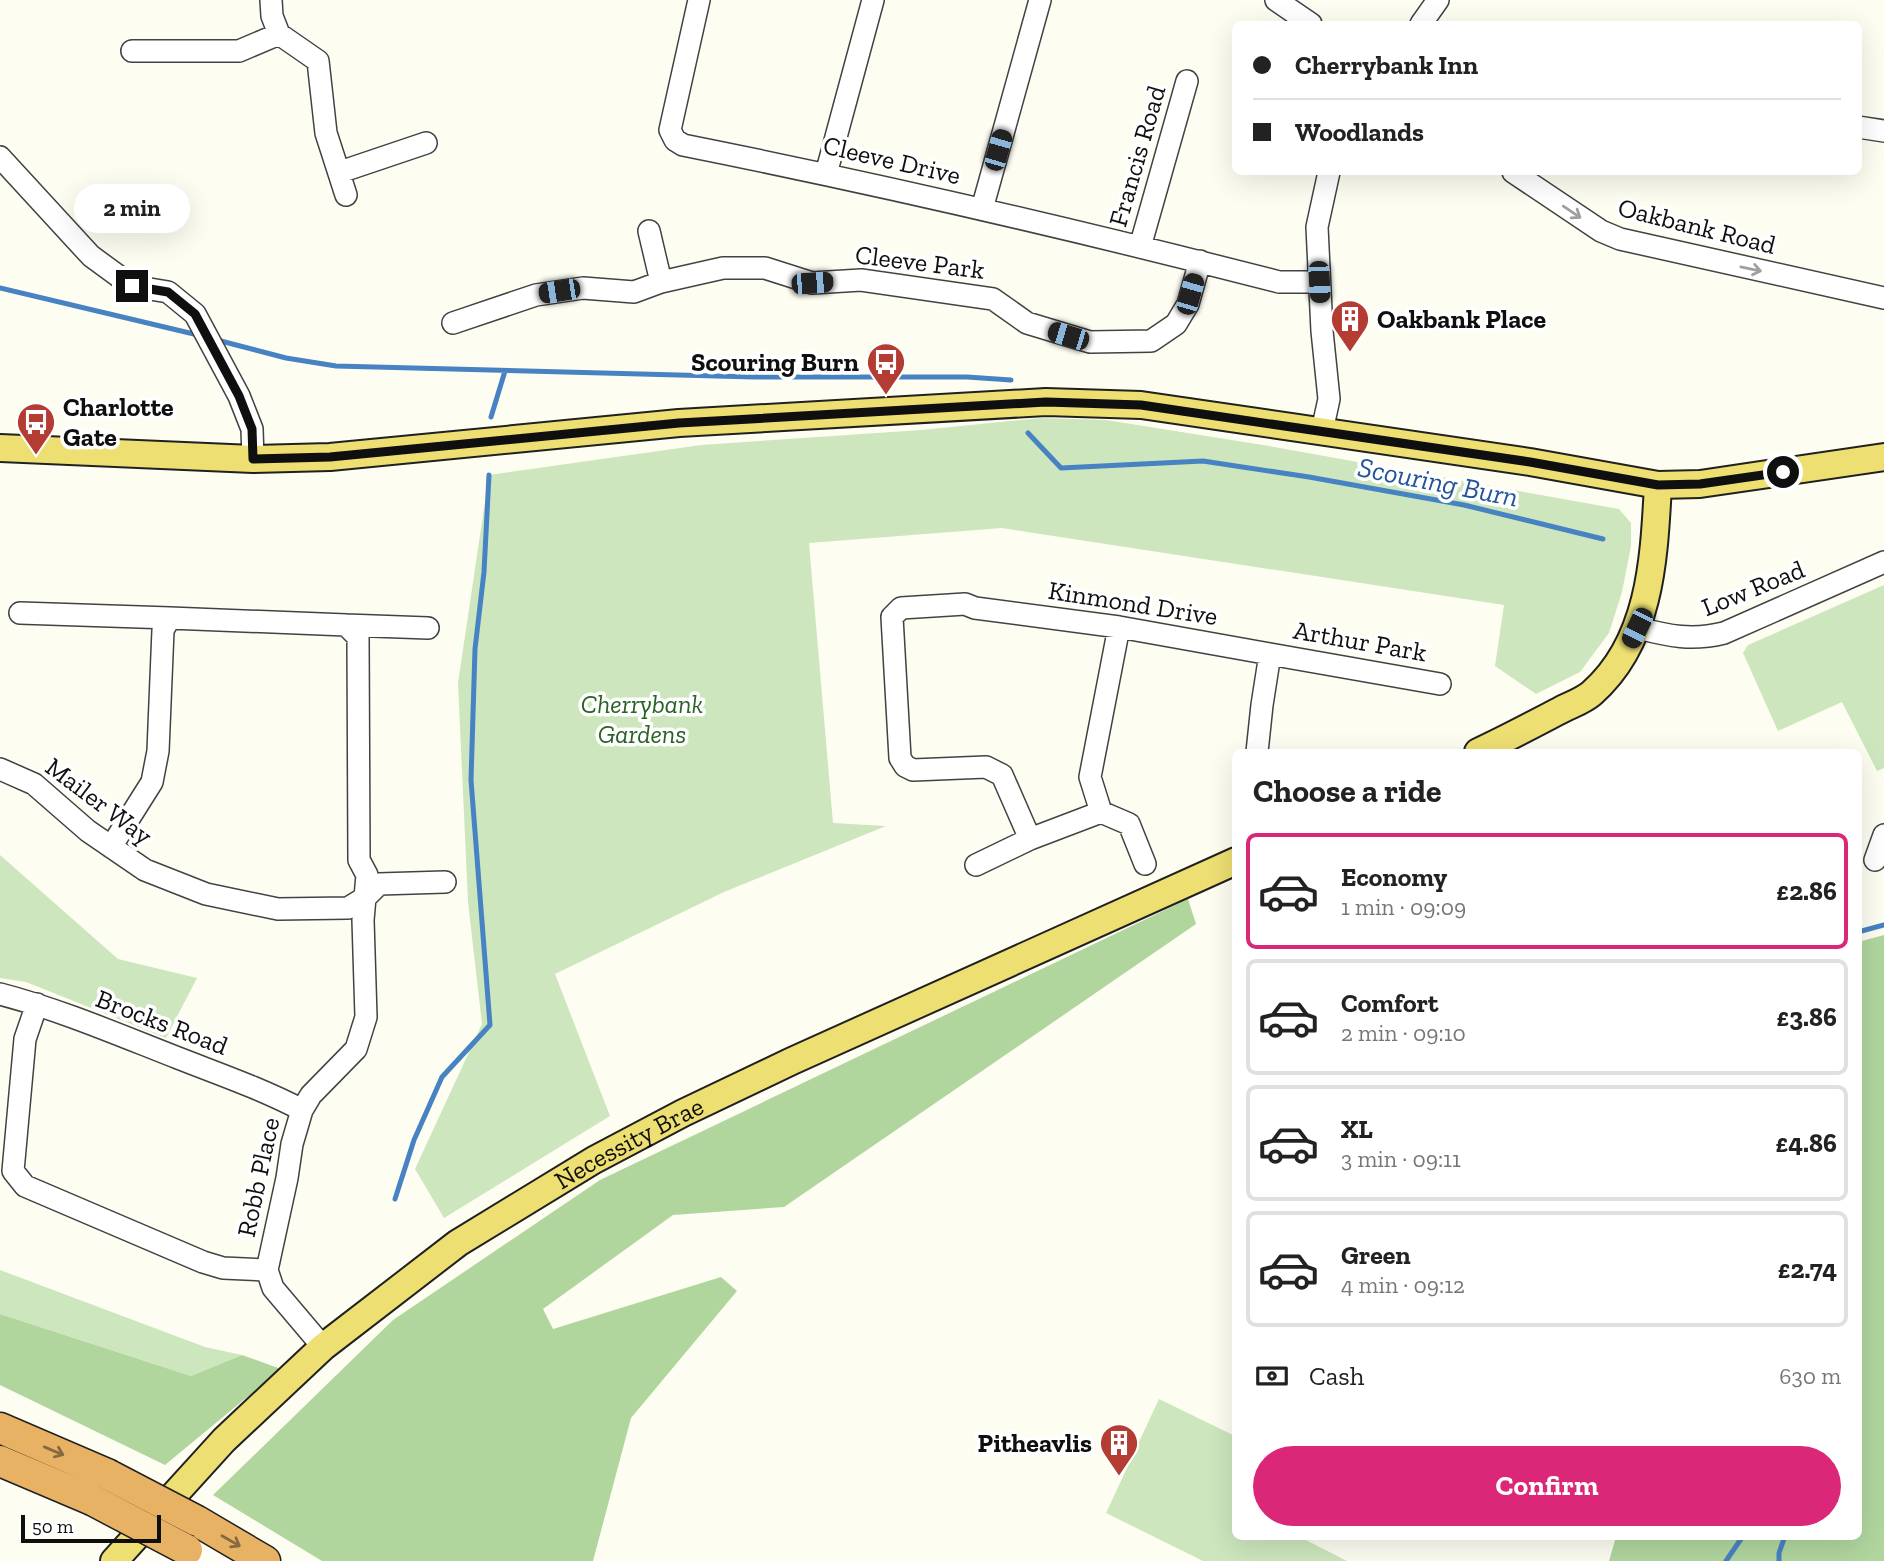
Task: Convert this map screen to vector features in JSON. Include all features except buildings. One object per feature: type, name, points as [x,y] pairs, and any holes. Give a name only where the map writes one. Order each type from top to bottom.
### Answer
[{"type":"highway","points":[[0,1428],[107,1474],[197,1521],[265,1561]]},
{"type":"highway","points":[[0,1461],[92,1500],[196,1555]]},
{"type":"main road","points":[[0,449],[253,459],[330,457],[679,423],[1046,402],[1141,405],[1530,462],[1658,485],[1700,484],[1884,457]]},
{"type":"main road","points":[[1484,749],[1591,695],[1616,667],[1637,628],[1649,579],[1658,485]]},
{"type":"main road","name":"Necessity Brae","points":[[114,1561],[224,1440],[323,1347],[458,1243],[594,1160],[683,1113],[792,1061],[1232,863]]},
{"type":"street","points":[[271,0],[272,16],[279,34],[318,61],[326,133],[341,172],[346,195]]},
{"type":"street","name":"Cleeve Drive","points":[[699,0],[670,130],[675,139],[683,145],[982,209],[1279,282],[1319,282]]},
{"type":"street","points":[[826,174],[873,0]]},
{"type":"street","points":[[982,209],[1040,0]]},
{"type":"street","points":[[1276,0],[1307,21]]},
{"type":"street","points":[[1422,21],[1438,0]]},
{"type":"street","points":[[132,51],[239,51],[279,34]]},
{"type":"street","name":"Francis Road","points":[[1140,247],[1187,81]]},
{"type":"street","points":[[1862,128],[1884,131]]},
{"type":"street","points":[[341,172],[426,143]]},
{"type":"street","points":[[0,157],[91,256],[132,286],[168,292],[195,314],[218,354],[252,429],[253,459]]},
{"type":"street","points":[[1322,431],[1329,399],[1322,331],[1317,227],[1328,175]]},
{"type":"street","name":"Oakbank Road","points":[[1520,175],[1601,231],[1620,239],[1884,298]]},
{"type":"street","points":[[649,231],[662,282]]},
{"type":"street","name":"Cleeve Park","points":[[453,323],[536,295],[583,288],[634,292],[662,282],[723,268],[765,268],[812,283],[861,280],[993,299],[1027,323],[1090,342],[1151,341],[1176,324],[1188,304],[1200,261]]},
{"type":"street","name":"Low Road","points":[[1637,628],[1679,637],[1703,638],[1724,633],[1884,562]]},
{"type":"street","name":"Kinmond Drive","points":[[1030,839],[1002,775],[986,767],[913,770],[905,766],[900,758],[892,618],[901,608],[965,604],[975,608],[1119,627],[1270,654]]},
{"type":"street","points":[[20,613],[428,628]]},
{"type":"street","points":[[111,847],[152,782],[158,751],[163,630],[170,618]]},
{"type":"street","name":"Robb Place","points":[[323,1347],[273,1287],[267,1270],[292,1144],[302,1110],[310,1095],[356,1049],[366,1017],[363,920],[367,875],[359,860],[358,637],[346,625]]},
{"type":"street","points":[[1101,812],[1090,777],[1119,627]]},
{"type":"street","points":[[1257,749],[1270,654]]},
{"type":"street","name":"Arthur Park","points":[[1270,654],[1440,684]]},
{"type":"street","name":"Mailer Way","points":[[0,769],[34,784],[88,831],[145,870],[206,894],[278,909],[348,908],[366,897],[379,884],[444,882]]},
{"type":"street","points":[[976,865],[1030,839],[1101,812],[1129,824],[1145,864]]},
{"type":"street","points":[[1875,860],[1884,835]]},
{"type":"street","name":"Brocks Road","points":[[0,993],[37,1004],[269,1094],[302,1110]]},
{"type":"street","points":[[37,1004],[25,1039],[13,1171],[25,1186],[203,1262],[223,1268],[267,1270]]},
{"type":"green space","name":"Cherrybank Gardens","points":[[1041,418],[1106,420],[1263,445],[1619,509],[1631,523],[1631,546],[1622,592],[1609,633],[1580,672],[1536,694],[1495,666],[1504,605],[1002,528],[809,543],[833,823],[886,826],[724,892],[555,974],[610,1116],[444,1218],[415,1169],[482,1024],[468,902],[458,683],[489,475],[701,445],[921,430]]},
{"type":"green space","points":[[1884,585],[1884,768],[1877,771],[1842,702],[1778,731],[1743,653],[1748,645]]},
{"type":"green space","points":[[0,855],[118,959],[197,978],[166,1038],[26,982],[0,978]]},
{"type":"green space","points":[[1188,899],[1196,924],[784,1207],[673,1215],[543,1309],[553,1329],[721,1277],[737,1291],[631,1418],[593,1561],[322,1561],[213,1495],[393,1320],[600,1180]]},
{"type":"green space","points":[[1884,935],[1884,1561],[1609,1561],[1615,1540],[1862,1540],[1862,941]]},
{"type":"green space","points":[[0,1270],[205,1347],[242,1355],[191,1376],[0,1314]]},
{"type":"green space","points":[[0,1314],[191,1376],[242,1355],[281,1369],[165,1465],[0,1385]]},
{"type":"green space","points":[[1159,1399],[1232,1435],[1232,1540],[1306,1540],[1347,1561],[1203,1561],[1106,1513]]},
{"type":"waterway","name":"Scouring Burn","points":[[0,288],[198,335]]},
{"type":"waterway","name":"Scouring Burn","points":[[217,340],[286,358],[336,366],[754,377],[967,377],[1011,380]]},
{"type":"waterway","points":[[491,417],[505,371]]},
{"type":"waterway","name":"Scouring Burn","points":[[1028,433],[1061,468],[1203,461],[1464,505],[1603,539]]},
{"type":"waterway","points":[[395,1199],[414,1140],[442,1077],[490,1025],[471,780],[475,649],[484,572],[489,475]]},
{"type":"waterway","points":[[1862,931],[1884,925]]},
{"type":"waterway","points":[[1726,1561],[1740,1540]]},
{"type":"waterway","points":[[1779,1561],[1784,1540]]},
{"type":"place","name":"Oakbank Place","points":[[1350,353]]},
{"type":"place","name":"Scouring Burn","points":[[886,396]]},
{"type":"place","name":"Charlotte Gate","points":[[36,456]]},
{"type":"place","name":"Pitheavlis","points":[[1119,1477]]},
{"type":"route","points":[[132,286],[168,292],[195,314],[239,396],[252,429],[253,459],[330,457],[679,423],[1046,402],[1141,405],[1530,462],[1658,485],[1700,484],[1783,472]]}]
